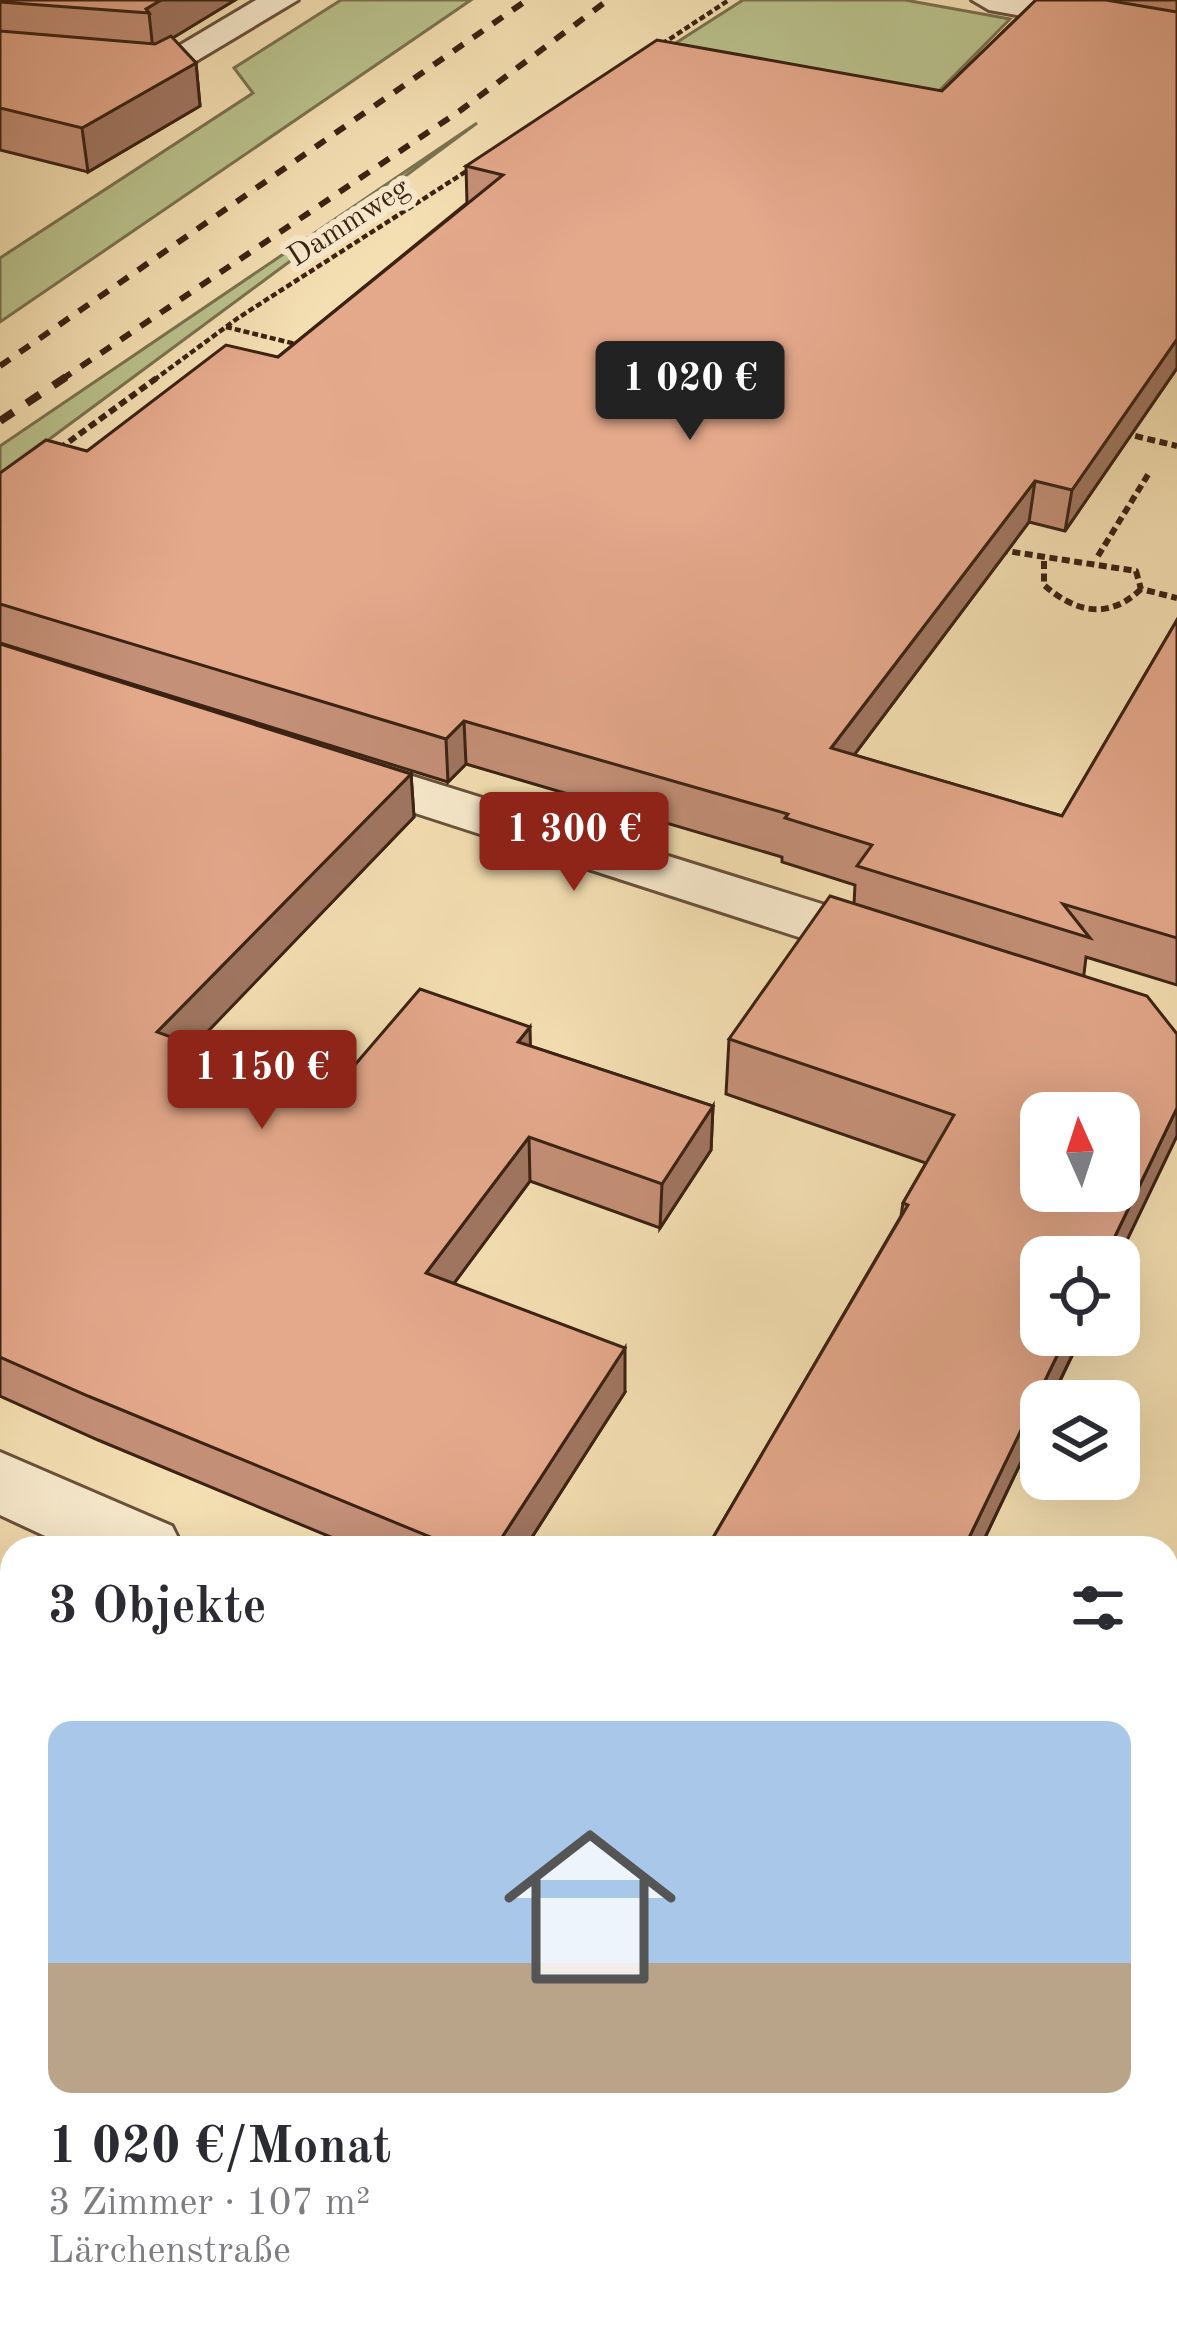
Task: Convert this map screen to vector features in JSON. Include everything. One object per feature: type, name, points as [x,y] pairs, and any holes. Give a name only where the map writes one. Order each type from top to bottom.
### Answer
[{"type":"street","points":[[0,57],[161,71],[281,0]]},
{"type":"street","points":[[988,0],[1177,33]]},
{"type":"street","points":[[272,749],[951,965]]},
{"type":"street","points":[[0,1482],[119,1536]]},
{"type":"path","points":[[649,52],[729,0]]},
{"type":"path","name":"Dammweg","points":[[56,451],[226,327],[488,157]]},
{"type":"path","points":[[226,327],[314,348]]},
{"type":"path","points":[[1108,430],[1177,446]]},
{"type":"path","points":[[1098,556],[1149,473]]},
{"type":"path","points":[[979,545],[1044,561],[1098,556],[1136,571],[1141,589]]},
{"type":"path","points":[[1044,561],[1043,585],[1063,605],[1098,613],[1126,606],[1141,589]]},
{"type":"path","points":[[1141,589],[1177,598]]},
{"type":"green space","points":[[341,0],[471,0],[0,322],[0,258],[253,93],[234,68]]},
{"type":"green space","points":[[743,0],[905,0],[1010,19],[931,99],[668,48]]},
{"type":"green space","points":[[477,123],[59,432],[0,476],[0,446]]},
{"type":"building","points":[[0,0],[161,0],[146,9],[149,13]]},
{"type":"building","points":[[1036,0],[1106,0],[1177,12],[1177,339],[1072,490],[1035,481],[831,748],[1062,816],[1177,620],[1177,938],[1063,904],[1090,938],[857,866],[872,845],[785,818],[788,814],[464,721],[446,739],[0,604],[0,473],[46,440],[87,451],[226,345],[278,357],[503,175],[466,166],[657,40],[942,91]]},
{"type":"building","points":[[0,31],[155,44],[171,36],[196,63],[82,128],[0,108]]},
{"type":"building","points":[[0,644],[411,774],[157,1032],[329,1095],[420,989],[530,1027],[518,1042],[713,1106],[662,1184],[529,1137],[426,1273],[625,1348],[503,1536],[428,1536],[0,1357]]},
{"type":"building","points":[[830,896],[1147,996],[1177,1034],[1177,1108],[1140,1185],[1140,1092],[1020,1092],[1020,1212],[1127,1212],[1115,1236],[1020,1236],[1020,1356],[1057,1356],[1045,1380],[1020,1380],[1020,1432],[970,1536],[714,1536],[908,1205],[903,1203],[954,1115],[729,1039]]},
{"type":"railway","points":[[0,366],[527,0]]},
{"type":"railway","points":[[61,380],[461,110],[608,0]]},
{"type":"railway","points":[[0,421],[66,377]]}]
